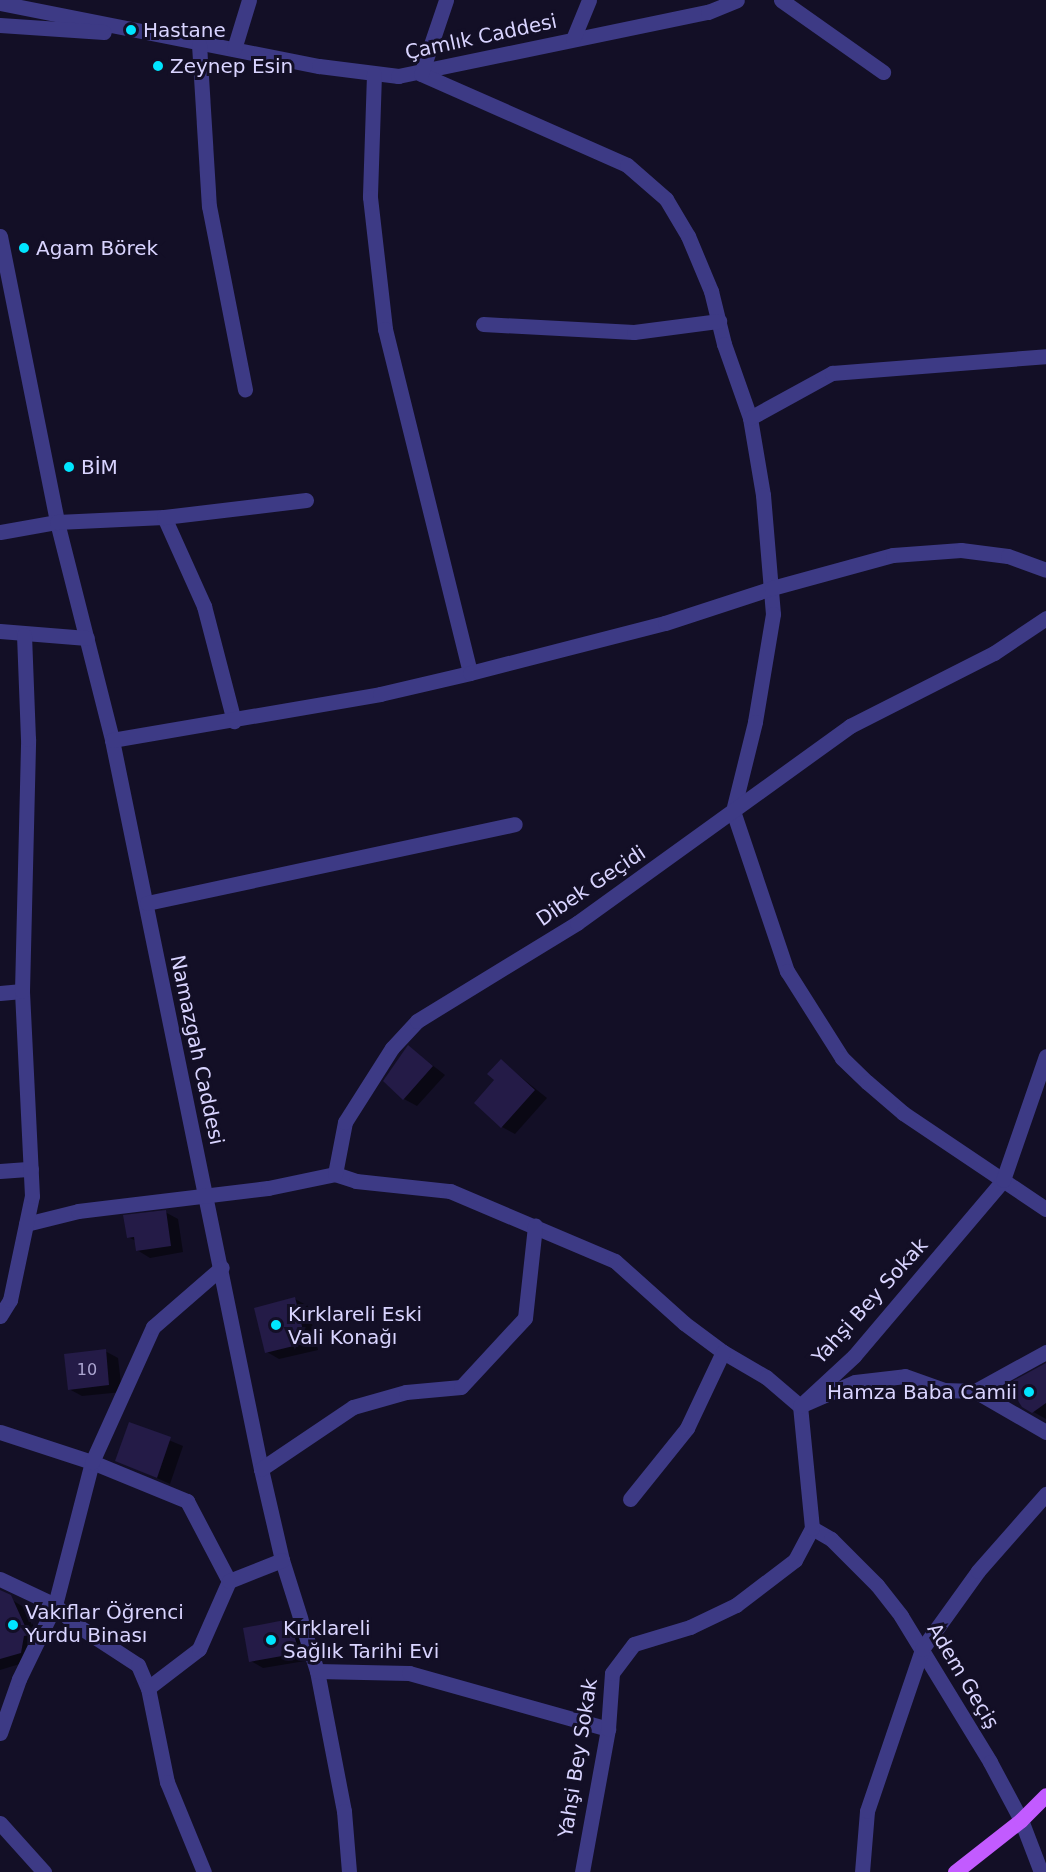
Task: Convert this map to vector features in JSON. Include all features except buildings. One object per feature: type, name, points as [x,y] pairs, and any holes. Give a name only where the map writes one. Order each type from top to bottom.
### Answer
[{"type":"main road","points":[[955,1872],[1021,1820],[1046,1795]]},
{"type":"street","points":[[234,49],[249,0]]},
{"type":"street","points":[[446,0],[421,74],[627,165],[666,199],[700,262],[750,418],[772,588],[773,614],[755,722],[733,811],[787,972],[842,1058],[903,1113],[1046,1209]]},
{"type":"street","points":[[573,39],[589,0]]},
{"type":"street","name":"Çamlık Caddesi","points":[[0,3],[199,44],[374,74],[421,74],[573,39],[708,12],[737,0]]},
{"type":"street","points":[[781,0],[883,72]]},
{"type":"street","name":"Çamlık Caddesi","points":[[0,26],[160,36]]},
{"type":"street","points":[[199,44],[209,206],[246,390]]},
{"type":"street","points":[[374,74],[370,197],[385,329],[470,673]]},
{"type":"street","name":"Namazgah Caddesi","points":[[0,236],[5,284],[57,522],[112,740],[147,903],[261,1468],[282,1560],[317,1671],[344,1812],[349,1872]]},
{"type":"street","points":[[483,324],[634,332],[719,321]]},
{"type":"street","points":[[750,418],[832,373],[1046,356]]},
{"type":"street","points":[[0,532],[57,522],[164,517],[306,500]]},
{"type":"street","points":[[164,517],[204,606],[234,721]]},
{"type":"street","points":[[112,740],[234,721],[470,673],[664,623],[772,588],[893,555],[961,550],[1008,556],[1046,570]]},
{"type":"street","name":"Dibek Geçidi","points":[[335,1174],[350,1114],[392,1048],[417,1021],[577,923],[850,726],[994,653],[1046,618]]},
{"type":"street","points":[[0,631],[24,635],[87,638]]},
{"type":"street","points":[[0,1316],[10,1300],[32,1196],[22,991],[28,739],[24,635]]},
{"type":"street","points":[[147,903],[515,824]]},
{"type":"street","points":[[0,993],[22,991]]},
{"type":"street","name":"Yahşi Bey Sokak","points":[[800,1406],[854,1356],[1003,1180],[1046,1056]]},
{"type":"street","points":[[0,1172],[31,1169]]},
{"type":"street","points":[[26,1224],[78,1211],[268,1188],[335,1174],[356,1181],[450,1191],[615,1261],[723,1352],[766,1377],[800,1406],[812,1528]]},
{"type":"street","points":[[261,1468],[353,1407],[406,1392],[461,1387],[525,1318],[535,1226]]},
{"type":"street","points":[[0,1733],[19,1678],[55,1605],[92,1462],[153,1327],[222,1267]]},
{"type":"street","points":[[630,1499],[687,1428],[723,1352]]},
{"type":"street","points":[[975,1391],[1046,1352]]},
{"type":"street","points":[[800,1406],[855,1382],[905,1376],[944,1390],[975,1391],[1046,1432]]},
{"type":"street","points":[[0,1432],[92,1462],[187,1501],[229,1581]]},
{"type":"street","points":[[862,1872],[867,1811],[922,1649],[978,1570],[1046,1494]]},
{"type":"street","name":"Yahşi Bey Sokak","points":[[582,1872],[608,1729],[612,1673],[634,1644],[690,1627],[735,1605],[795,1560],[812,1528]]},
{"type":"street","name":"Adem Geçiş","points":[[812,1528],[831,1539],[877,1585],[922,1649],[1021,1820],[1041,1872]]},
{"type":"street","points":[[148,1688],[200,1649],[229,1581],[282,1560]]},
{"type":"street","points":[[0,1579],[55,1605],[75,1624],[138,1665],[148,1688],[167,1782],[204,1872]]},
{"type":"street","points":[[317,1671],[409,1673],[608,1729]]},
{"type":"street","points":[[0,1823],[44,1872]]},
{"type":"place","name":"Hastane","points":[[131,30]]},
{"type":"place","name":"Zeynep Esin","points":[[158,66]]},
{"type":"place","name":"Agam Börek","points":[[24,248]]},
{"type":"place","name":"BİM","points":[[69,467]]},
{"type":"place","name":"Kırklareli Eski Vali Konağı","points":[[276,1325]]},
{"type":"place","name":"Hamza Baba Camii","points":[[1029,1392]]},
{"type":"place","name":"Vakıflar Öğrenci Yurdu Binası","points":[[13,1625]]},
{"type":"place","name":"Kırklareli Sağlık Tarihi Evi","points":[[271,1640]]}]
